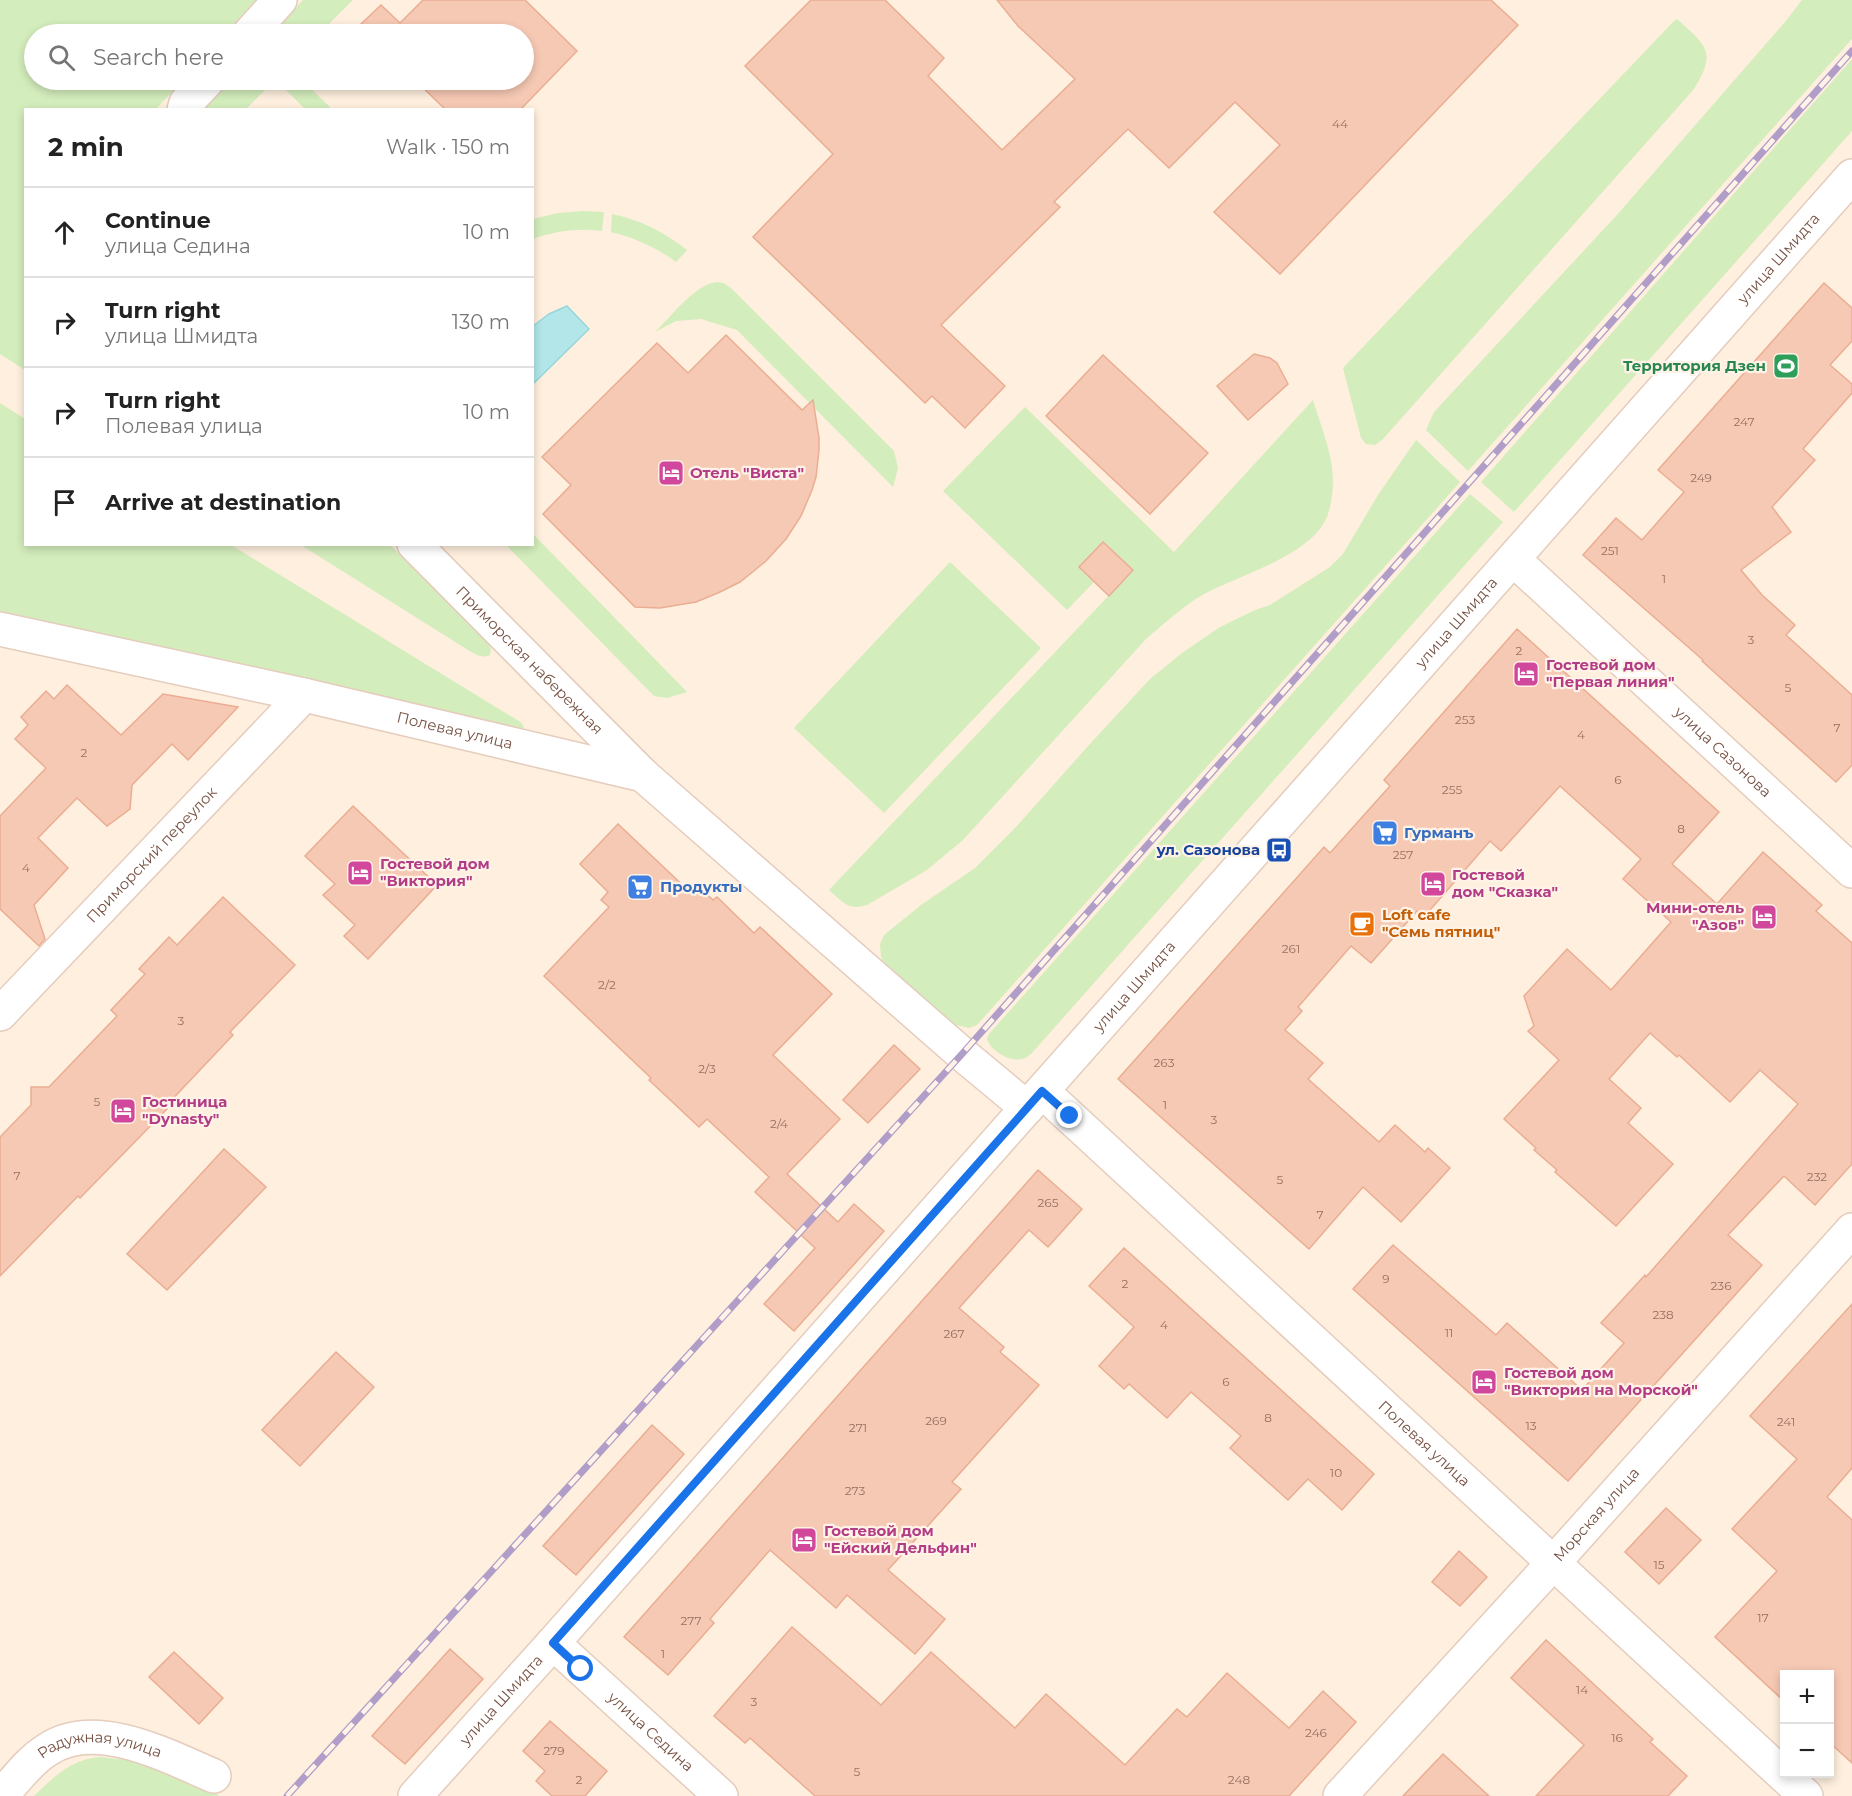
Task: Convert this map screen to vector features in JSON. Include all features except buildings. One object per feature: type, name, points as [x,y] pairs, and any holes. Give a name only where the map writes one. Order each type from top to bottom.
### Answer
[{"type":"street","points":[[258,24],[280,0]]},
{"type":"street","points":[[185,108],[186,103],[198,90]]},
{"type":"street","name":"улица Шмидта","points":[[415,1796],[1852,176]]},
{"type":"street","name":"Приморская набережная","points":[[416,546],[643,775]]},
{"type":"street","name":"улица Сазонова","points":[[1513,559],[1852,871]]},
{"type":"street","name":"Полевая улица","points":[[0,629],[304,695],[643,775],[849,956],[1035,1099],[1554,1562],[1806,1796]]},
{"type":"street","name":"Приморский переулок","points":[[0,1014],[304,695]]},
{"type":"street","name":"Морская улица","points":[[1340,1796],[1852,1230]]},
{"type":"street","name":"улица Седина","points":[[553,1643],[721,1796]]},
{"type":"street","name":"Радужная улица","points":[[1,1796],[46,1750],[60,1742],[84,1737],[101,1737],[137,1744],[214,1776]]},
{"type":"green space","points":[[0,0],[256,0],[233,24],[24,24],[24,90],[174,90],[157,108],[24,108],[24,369],[0,354]]},
{"type":"green space","points":[[303,0],[353,0],[329,24],[280,24]]},
{"type":"green space","points":[[1802,0],[1852,0],[1852,39],[1468,471],[1426,430],[1434,412],[1616,216]]},
{"type":"green space","points":[[1677,19],[1702,43],[1707,58],[1694,89],[1383,439],[1375,445],[1366,444],[1361,438],[1343,368]]},
{"type":"green space","points":[[1852,59],[1852,131],[1514,512],[1481,482]]},
{"type":"green space","points":[[219,90],[265,90],[247,108],[203,108]]},
{"type":"green space","points":[[286,90],[312,90],[331,108],[304,108]]},
{"type":"green space","points":[[604,212],[602,231],[567,231],[534,239],[534,219],[558,213]]},
{"type":"green space","points":[[612,214],[652,228],[687,250],[676,262],[645,244],[611,232]]},
{"type":"green space","points":[[724,283],[732,289],[894,451],[898,468],[893,487],[737,330],[701,319],[676,321],[655,332],[692,295],[709,284]]},
{"type":"green space","points":[[1313,400],[1331,459],[1333,483],[1328,515],[1316,534],[1288,555],[1204,594],[1146,639],[963,840],[927,870],[860,907],[842,902],[829,890],[1133,570],[1103,542],[1079,567],[1094,582],[1067,610],[943,491],[1025,407],[1174,552]]},
{"type":"green space","points":[[0,403],[24,418],[24,546],[233,546],[522,723],[524,728],[521,730],[0,611]]},
{"type":"green space","points":[[1416,440],[1460,482],[977,1025],[969,1028],[956,1025],[938,1016],[886,969],[881,957],[880,944],[884,935],[921,905],[975,868],[1015,828],[1150,679],[1220,627],[1270,605],[1330,567],[1343,554],[1378,495]]},
{"type":"green space","points":[[1470,494],[1503,522],[1031,1054],[1023,1059],[1012,1059],[992,1048],[987,1039],[989,1034]]},
{"type":"green space","points":[[534,535],[687,692],[667,698],[654,696],[507,546],[534,546]]},
{"type":"green space","points":[[303,546],[391,546],[487,641],[491,649],[490,655],[487,656],[481,656]]},
{"type":"green space","points":[[950,562],[1041,648],[884,813],[794,728]]},
{"type":"green space","points":[[100,1757],[128,1760],[200,1782],[219,1796],[34,1796],[72,1765]]},
{"type":"water","points":[[567,306],[589,329],[534,383],[534,325],[549,314]]},
{"type":"railway","points":[[287,1796],[962,1054],[1852,51]]},
{"type":"place","name":"Территория Дзен","points":[[1786,366]]},
{"type":"place","name":"Отель \"Виста\"","points":[[671,473]]},
{"type":"place","name":"Гостевой дом \"Первая линия\"","points":[[1526,674]]},
{"type":"place","name":"Гурманъ","points":[[1385,833]]},
{"type":"place","name":"ул. Сазонова","points":[[1279,850]]},
{"type":"place","name":"Гостевой дом \"Виктория\"","points":[[360,873]]},
{"type":"place","name":"Гостевой дом \"Сказка\"","points":[[1433,884]]},
{"type":"place","name":"Продукты","points":[[640,887]]},
{"type":"place","name":"Мини-отель \"Азов\"","points":[[1764,917]]},
{"type":"place","name":"Loft cafe \"Семь пятниц\"","points":[[1362,924]]},
{"type":"place","name":"Гостиница \"Dynasty\"","points":[[123,1111]]},
{"type":"place","name":"Гостевой дом \"Виктория на Морской\"","points":[[1484,1382]]},
{"type":"place","name":"Гостевой дом \"Ейский Дельфин\"","points":[[804,1540]]},
{"type":"route","points":[[581,1669],[553,1643],[1042,1091],[1070,1116]]}]
